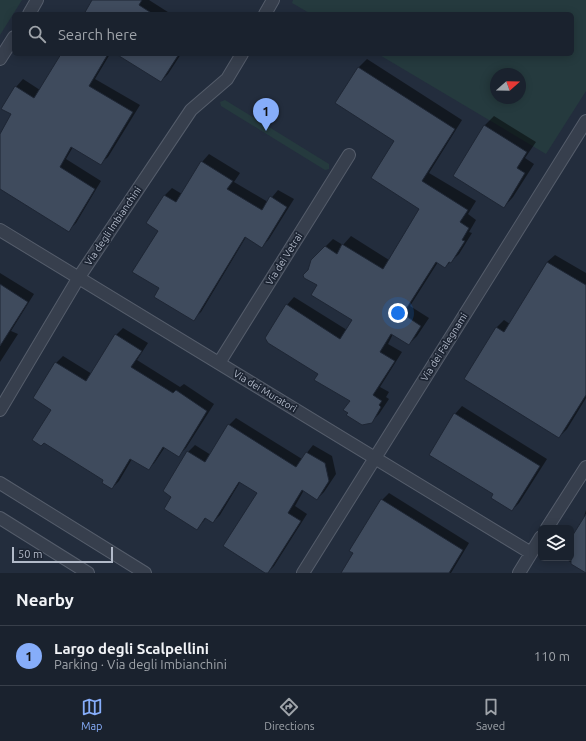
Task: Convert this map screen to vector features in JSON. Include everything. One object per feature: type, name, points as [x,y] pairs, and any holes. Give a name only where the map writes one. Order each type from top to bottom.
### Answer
[{"type":"street","points":[[29,12],[37,0]]},
{"type":"street","points":[[266,12],[273,0]]},
{"type":"street","points":[[0,59],[12,40]]},
{"type":"street","name":"Via degli Imbianchini","points":[[0,410],[78,277],[191,110],[227,79],[241,56]]},
{"type":"street","name":"Via dei Falegnami","points":[[303,573],[374,457],[586,121]]},
{"type":"street","name":"Via dei Vetrai","points":[[219,363],[349,155]]},
{"type":"street","name":"Via dei Muratori","points":[[0,230],[531,553]]},
{"type":"street","points":[[549,525],[586,467]]},
{"type":"street","points":[[0,483],[142,572]]},
{"type":"street","points":[[0,518],[88,573]]},
{"type":"street","points":[[519,573],[538,542]]},
{"type":"green space","points":[[0,0],[22,0],[14,12],[12,12],[12,16],[0,35]]},
{"type":"green space","points":[[293,0],[586,0],[586,91],[546,154],[381,56],[574,56],[574,12],[308,12],[292,3]]},
{"type":"green space","points":[[225,100],[329,164],[329,169],[325,170],[221,106],[220,102]]},
{"type":"building","points":[[92,0],[142,0],[139,5],[150,12],[85,12]]},
{"type":"building","points":[[60,56],[107,56],[89,86],[133,112],[101,165],[71,147],[60,167],[95,189],[69,232],[0,189],[0,134],[11,114],[1,109],[15,86],[34,98]]},
{"type":"building","points":[[119,56],[178,56],[161,82]]},
{"type":"building","points":[[358,67],[455,129],[422,181],[468,210],[460,222],[469,228],[462,240],[465,241],[451,263],[449,262],[445,268],[436,262],[403,314],[421,326],[409,345],[391,334],[380,352],[395,361],[373,395],[382,401],[379,405],[381,407],[372,423],[362,425],[346,415],[348,413],[343,410],[350,401],[314,380],[318,374],[268,343],[265,338],[286,304],[340,339],[352,320],[311,295],[317,285],[304,278],[303,275],[308,270],[311,260],[325,246],[337,254],[342,244],[383,269],[419,209],[371,178],[394,141],[335,103]]},
{"type":"building","points":[[484,125],[527,152],[517,168],[525,173],[504,208],[453,176]]},
{"type":"building","points":[[201,161],[233,181],[227,189],[262,210],[270,196],[287,207],[262,248],[245,237],[194,321],[154,297],[159,288],[132,272],[158,231],[146,223],[164,195],[176,202]]},
{"type":"building","points":[[547,262],[586,285],[586,395],[559,438],[464,379],[496,327],[504,332]]},
{"type":"building","points":[[0,284],[28,302],[0,346]]},
{"type":"building","points":[[115,334],[142,351],[131,367],[173,393],[176,390],[207,411],[179,457],[163,447],[149,470],[130,459],[112,489],[102,483],[103,480],[44,443],[41,446],[32,440],[51,410],[33,398],[55,362],[86,381]]},
{"type":"building","points":[[454,413],[540,466],[512,511],[491,498],[493,494],[429,455]]},
{"type":"building","points":[[228,424],[296,467],[306,452],[325,463],[329,481],[317,500],[302,490],[288,513],[301,521],[268,573],[265,573],[223,546],[257,493],[239,482],[213,523],[205,518],[197,530],[164,509],[171,497],[163,491],[187,451],[205,462]]},
{"type":"building","points":[[381,499],[463,550],[449,573],[341,573],[353,553],[349,551]]},
{"type":"building","points":[[586,514],[586,573],[571,564],[571,561],[574,561],[574,533]]},
{"type":"place","name":"Largo degli Scalpellini","points":[[266,131]]}]
